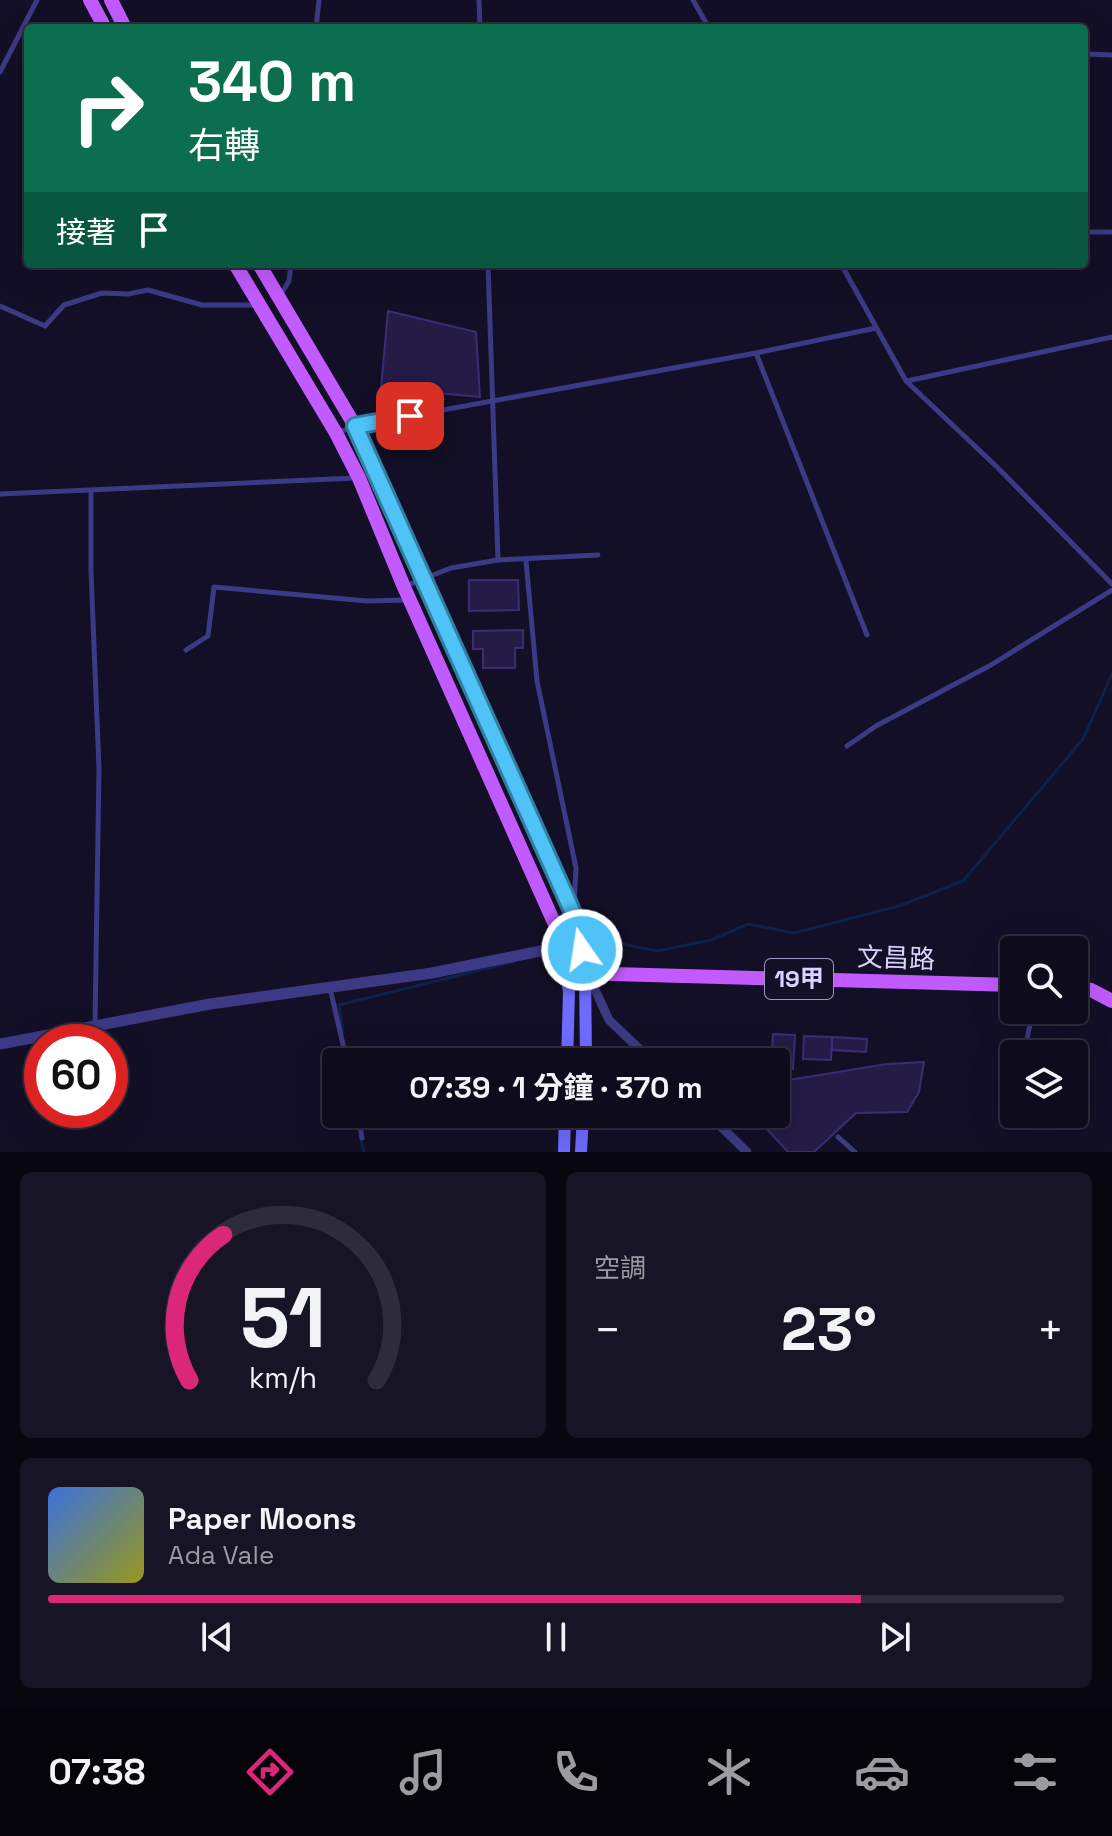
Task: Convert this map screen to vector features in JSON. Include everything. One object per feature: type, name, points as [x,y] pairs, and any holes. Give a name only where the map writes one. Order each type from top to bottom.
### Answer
[{"type":"main road","points":[[90,0],[103,24]]},
{"type":"main road","points":[[111,0],[123,24]]},
{"type":"main road","points":[[237,268],[336,433],[359,478],[561,938],[569,992],[567,1048]]},
{"type":"main road","points":[[261,268],[355,426],[573,913],[585,969],[586,1048]]},
{"type":"main road","points":[[563,951],[585,969]]},
{"type":"main road","name":"文昌路","points":[[585,969],[613,974],[1000,985]]},
{"type":"main road","points":[[1088,989],[1112,1001]]},
{"type":"main road","points":[[564,1152],[565,1128]]},
{"type":"main road","points":[[581,1152],[582,1128]]},
{"type":"street","points":[[95,1024],[432,973],[545,950],[563,951]]},
{"type":"street","points":[[585,969],[609,1020],[638,1048]]},
{"type":"street","points":[[0,1044],[24,1039]]},
{"type":"street","points":[[722,1128],[747,1152]]},
{"type":"lane","points":[[25,24],[37,0]]},
{"type":"lane","points":[[316,24],[319,0]]},
{"type":"lane","points":[[479,0],[480,24]]},
{"type":"lane","points":[[693,0],[707,24]]},
{"type":"lane","points":[[0,72],[24,25]]},
{"type":"lane","points":[[1088,54],[1112,55]]},
{"type":"lane","points":[[1088,232],[1112,232]]},
{"type":"lane","points":[[279,297],[289,281],[291,268]]},
{"type":"lane","points":[[488,268],[498,560]]},
{"type":"lane","points":[[843,268],[906,381],[998,468],[1112,587],[991,665],[876,726],[847,746]]},
{"type":"lane","points":[[0,306],[45,326],[64,305],[102,293],[128,294],[148,290],[202,305],[260,305]]},
{"type":"lane","points":[[336,433],[355,426],[876,328]]},
{"type":"lane","points":[[906,381],[1112,337]]},
{"type":"lane","points":[[756,353],[867,635]]},
{"type":"lane","points":[[0,494],[359,478]]},
{"type":"lane","points":[[91,491],[99,769],[95,1024]]},
{"type":"lane","points":[[186,650],[208,636],[214,587],[367,601],[407,593],[423,579],[451,568],[498,560],[598,555]]},
{"type":"lane","points":[[526,561],[537,681],[576,868],[573,913]]},
{"type":"lane","points":[[330,987],[344,1048]]},
{"type":"lane","points":[[360,1128],[362,1138]]},
{"type":"lane","points":[[838,1137],[855,1152]]},
{"type":"building","points":[[388,311],[476,332],[480,397],[381,388]]},
{"type":"building","points":[[469,580],[518,580],[519,610],[469,611]]},
{"type":"building","points":[[523,630],[523,648],[515,648],[515,668],[483,668],[483,649],[473,649],[473,631]]},
{"type":"building","points":[[773,1034],[795,1035],[793,1069],[790,1069],[790,1048],[772,1048]]},
{"type":"building","points":[[804,1036],[832,1037],[831,1060],[803,1059]]},
{"type":"building","points":[[832,1037],[867,1039],[866,1052],[832,1050]]},
{"type":"building","points":[[924,1062],[919,1092],[907,1112],[856,1113],[814,1152],[788,1152],[766,1128],[790,1128],[790,1080],[887,1064]]},
{"type":"waterway","points":[[586,944],[603,940],[657,951],[711,940],[748,924],[794,933],[899,906],[963,881],[1083,739],[1112,674]]},
{"type":"waterway","points":[[343,1033],[339,1005],[513,962]]},
{"type":"waterway","points":[[360,1136],[364,1152]]},
{"type":"route","points":[[410,416],[355,426],[573,913],[582,950]]}]
